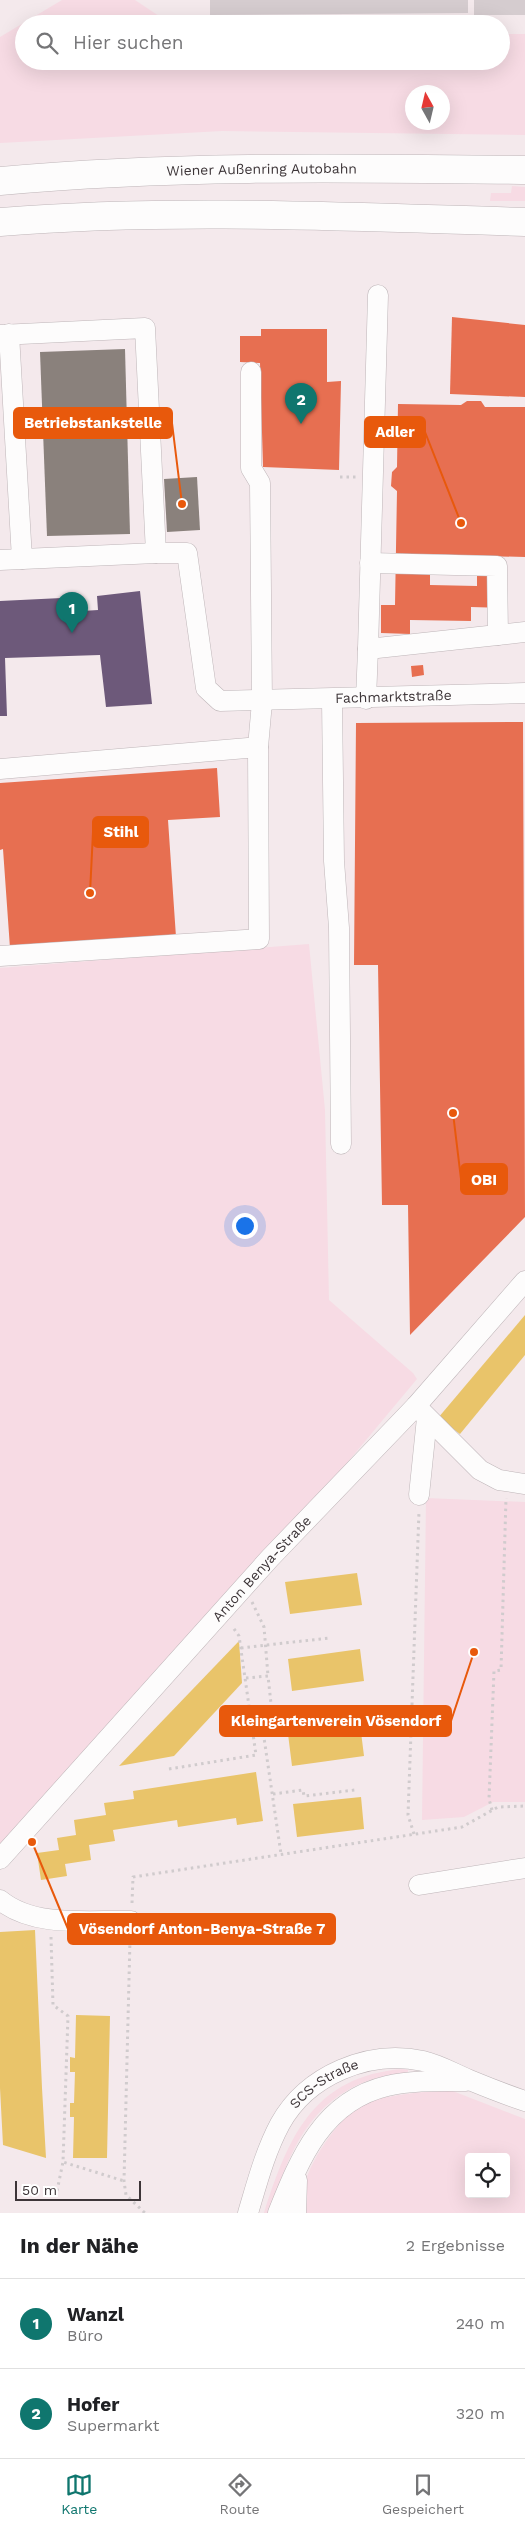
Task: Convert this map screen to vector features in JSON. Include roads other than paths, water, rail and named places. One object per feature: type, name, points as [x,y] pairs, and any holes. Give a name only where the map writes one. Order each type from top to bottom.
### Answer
[{"type":"highway","name":"Wiener Außenring Autobahn","points":[[0,181],[66,175],[196,171],[315,169],[525,170]]},
{"type":"highway","points":[[0,222],[66,217],[284,214],[525,222]]},
{"type":"street","points":[[366,698],[378,295]]},
{"type":"street","points":[[0,560],[22,559],[156,552],[144,328],[5,335],[22,559]]},
{"type":"street","points":[[0,956],[259,939],[258,746],[262,702],[260,482],[251,468],[251,372]]},
{"type":"street","name":"Fachmarktstraße","points":[[156,552],[187,554],[206,688],[220,701],[262,702],[525,693]]},
{"type":"street","points":[[370,563],[497,566],[498,635]]},
{"type":"street","points":[[368,649],[525,632]]},
{"type":"street","points":[[332,700],[334,860],[339,928],[341,1144]]},
{"type":"street","points":[[0,769],[258,746]]},
{"type":"street","name":"Anton Benya-Straße","points":[[0,1859],[242,1589],[421,1412],[521,1290]]},
{"type":"street","points":[[421,1412],[480,1470],[515,1483]]},
{"type":"street","points":[[419,1495],[421,1412]]},
{"type":"street","points":[[419,1885],[525,1868]]},
{"type":"street","points":[[0,1900],[10,1908],[50,1920],[130,1921]]},
{"type":"street","name":"SCS-Straße","points":[[248,2213],[267,2150],[281,2122],[308,2090],[325,2078],[364,2062],[406,2058],[443,2067],[525,2101]]},
{"type":"street","name":"SCS-Straße","points":[[278,2213],[298,2163],[311,2141],[343,2105],[364,2094],[387,2086],[410,2082],[471,2080]]},
{"type":"street","name":"SCS-Straße","points":[[296,2213],[295,2198],[298,2163]]},
{"type":"place","name":"Hofer","points":[[301,424]]},
{"type":"place","name":"Betriebstankstelle","points":[[182,504]]},
{"type":"place","name":"Adler","points":[[461,523]]},
{"type":"place","name":"Wanzl","points":[[72,633]]},
{"type":"place","name":"Stihl","points":[[90,893]]},
{"type":"place","name":"OBI","points":[[453,1113]]},
{"type":"place","name":"Kleingartenverein Vösendorf","points":[[474,1652]]},
{"type":"place","name":"Vösendorf Anton-Benya-Straße 7","points":[[32,1842]]}]
